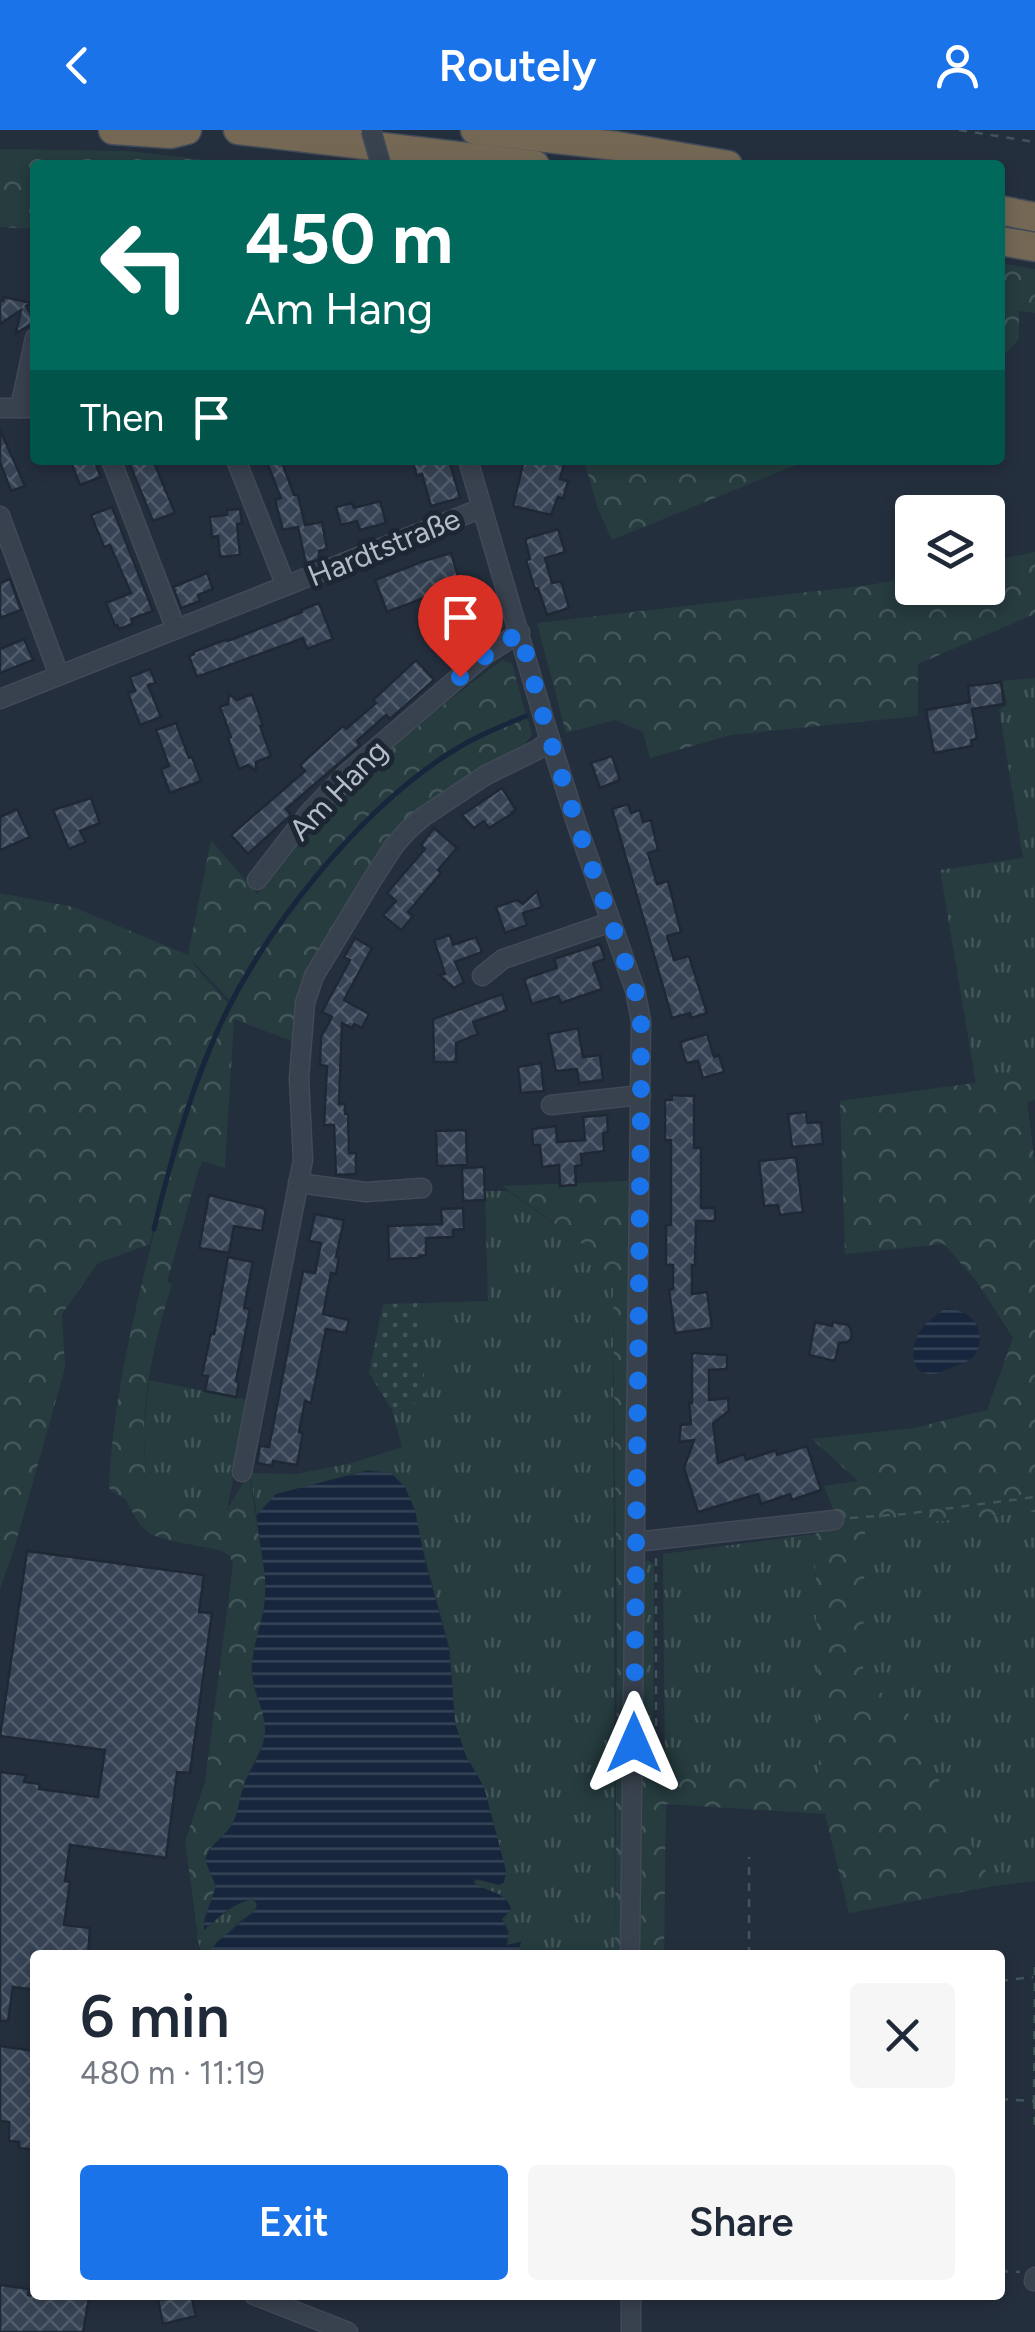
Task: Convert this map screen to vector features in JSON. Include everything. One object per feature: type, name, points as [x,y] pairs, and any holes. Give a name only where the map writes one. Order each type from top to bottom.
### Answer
[{"type":"highway","points":[[113,130],[171,134],[187,130]]},
{"type":"highway","points":[[238,130],[493,160]]},
{"type":"highway","points":[[474,130],[617,146],[699,160]]},
{"type":"highway","points":[[1005,211],[1035,217]]},
{"type":"highway","points":[[1005,242],[1035,247]]},
{"type":"street","points":[[371,130],[380,160]]},
{"type":"street","points":[[0,408],[28,408]]},
{"type":"street","points":[[113,465],[176,629]]},
{"type":"street","name":"Hardtstraße","points":[[238,465],[286,586]]},
{"type":"street","points":[[469,465],[549,735],[639,1007],[630,1950]]},
{"type":"street","name":"Hardtstraße","points":[[0,698],[482,508]]},
{"type":"street","points":[[0,516],[59,675]]},
{"type":"street","name":"Am Hang","points":[[258,880],[346,774],[485,656],[520,632]]},
{"type":"street","points":[[242,1472],[303,1160],[299,1078],[305,1003],[314,976],[372,880],[408,830],[486,774],[538,750],[549,735]]},
{"type":"street","points":[[482,976],[503,959],[611,922]]},
{"type":"street","points":[[551,1105],[641,1095]]},
{"type":"street","points":[[298,1183],[366,1192],[422,1188]]},
{"type":"street","points":[[635,1542],[834,1520]]},
{"type":"street","points":[[279,2300],[348,2332]]},
{"type":"street","points":[[631,2300],[631,2332]]},
{"type":"path","points":[[959,130],[1035,142]]},
{"type":"path","points":[[834,1520],[1035,1497]]},
{"type":"path","points":[[749,1857],[749,1950]]},
{"type":"path","points":[[1035,1962],[1035,2132]]},
{"type":"path","points":[[1005,1980],[1035,1976]]},
{"type":"path","points":[[1005,2099],[1035,2101]]},
{"type":"green space","points":[[0,149],[128,151],[208,160],[30,160],[30,229],[0,227]]},
{"type":"green space","points":[[1005,264],[1035,269],[1035,313],[1019,311],[1019,339],[1005,354]]},
{"type":"green space","points":[[585,465],[796,465],[612,540]]},
{"type":"green space","points":[[1035,552],[1035,614],[918,664],[918,716],[731,735],[650,758],[643,732],[615,720],[566,733],[537,623],[895,580],[895,605],[1005,605],[1005,558]]},
{"type":"green space","points":[[502,660],[512,664],[526,715],[450,751],[371,817],[304,890],[231,1002],[190,958],[228,1003],[199,1067],[173,1144],[150,1244],[98,1263],[62,1314],[65,1368],[0,1589],[0,893],[73,907],[188,955],[211,840],[257,894],[317,816],[353,781]]},
{"type":"green space","points":[[1035,678],[1035,1075],[976,1084],[940,870],[1023,858],[999,709],[1007,705],[1002,681]]},
{"type":"green space","points":[[527,717],[532,735],[522,748],[479,770],[363,879],[294,1042],[234,1019],[225,1168],[202,1161],[197,1175],[167,1282],[172,1284],[153,1356],[144,1430],[147,1501],[227,1510],[249,1473],[265,1577],[265,1600],[251,1667],[266,1727],[236,1816],[208,1850],[205,1860],[216,1886],[204,1930],[198,1936],[185,1842],[205,1782],[233,1564],[230,1556],[220,1550],[152,1535],[140,1525],[125,1499],[110,1490],[109,1485],[123,1368],[172,1163],[201,1073],[226,1016],[294,906],[353,836],[418,777],[469,742]]},
{"type":"green space","points":[[1035,1075],[1035,1100],[1027,1102],[1035,1165],[1035,1512],[865,1528],[863,1678],[925,1727],[932,1764],[953,1812],[994,1886],[849,1913],[825,1814],[666,1804],[664,1950],[641,1950],[642,1777],[819,1777],[815,1534],[839,1524],[824,1486],[858,1481],[812,1439],[914,1428],[987,1410],[1013,1338],[977,1282],[944,1244],[845,1254],[840,1101]]},
{"type":"green space","points":[[628,1181],[623,1950],[615,1950],[613,1288],[595,1253],[503,1186]]},
{"type":"green space","points":[[485,1191],[508,1191],[595,1253],[613,1288],[615,1950],[519,1950],[521,1942],[507,1945],[509,1931],[502,1919],[511,1910],[509,1904],[502,1896],[473,1882],[500,1885],[506,1871],[484,1787],[466,1756],[455,1723],[450,1649],[415,1511],[405,1487],[391,1473],[367,1470],[276,1494],[257,1515],[250,1473],[296,1474],[352,1463],[402,1447],[392,1410],[427,1400],[417,1313],[425,1303],[488,1301]]},
{"type":"green space","points":[[424,1303],[417,1314],[427,1400],[392,1410],[369,1373],[383,1304]]},
{"type":"green space","points":[[149,1380],[248,1400],[227,1510],[147,1501],[144,1430]]},
{"type":"green space","points":[[1035,1512],[1035,1881],[994,1886],[953,1812],[932,1764],[925,1727],[863,1678],[865,1528]]},
{"type":"green space","points":[[815,1534],[819,1778],[665,1777],[663,1554]]},
{"type":"green space","points":[[644,1561],[654,1565],[653,1763],[647,1770],[642,1769]]},
{"type":"green space","points":[[252,1899],[257,1903],[255,1911],[211,1950],[201,1950],[196,1934]]},
{"type":"water","points":[[947,1308],[973,1320],[980,1336],[978,1348],[967,1361],[928,1374],[914,1361],[916,1339],[925,1325]]},
{"type":"water","points":[[367,1471],[391,1473],[405,1487],[415,1511],[449,1649],[455,1723],[466,1756],[484,1787],[506,1871],[500,1885],[476,1879],[473,1882],[506,1899],[511,1910],[502,1919],[508,1931],[507,1945],[521,1942],[519,1950],[211,1950],[255,1911],[257,1904],[253,1899],[239,1904],[204,1930],[216,1886],[205,1860],[233,1823],[265,1734],[252,1668],[266,1589],[257,1515],[276,1494]]},
{"type":"building","points":[[4,297],[30,303],[26,306],[30,325],[16,333],[21,310],[0,324],[0,300]]},
{"type":"building","points":[[0,430],[25,486],[11,491],[0,462]]},
{"type":"building","points":[[72,465],[96,465],[101,477],[80,485]]},
{"type":"building","points":[[130,465],[155,465],[175,513],[153,521]]},
{"type":"building","points":[[268,465],[283,465],[294,495],[298,495],[305,525],[322,522],[327,549],[319,551],[319,559],[306,564],[298,527],[283,530],[275,500],[281,498]]},
{"type":"building","points":[[414,465],[450,465],[460,498],[431,506],[422,474],[417,476]]},
{"type":"building","points":[[523,465],[564,465],[560,479],[568,481],[563,499],[558,497],[551,515],[513,506]]},
{"type":"building","points":[[380,501],[386,523],[360,530],[357,521],[341,525],[336,507],[352,503],[354,508]]},
{"type":"building","points":[[112,507],[153,611],[131,619],[133,624],[119,629],[106,603],[131,593],[110,545],[104,547],[91,515]]},
{"type":"building","points":[[240,509],[240,555],[220,557],[218,536],[212,537],[210,517]]},
{"type":"building","points":[[558,529],[565,552],[545,558],[552,583],[561,581],[569,608],[547,615],[526,560],[530,559],[525,539]]},
{"type":"building","points":[[451,553],[473,612],[477,611],[485,640],[453,652],[432,595],[387,612],[375,580]]},
{"type":"building","points":[[207,573],[213,589],[198,595],[200,601],[181,608],[173,587]]},
{"type":"building","points":[[10,579],[21,610],[0,618],[0,583]]},
{"type":"building","points":[[319,603],[333,639],[307,649],[303,638],[197,677],[189,656],[193,652]]},
{"type":"building","points":[[24,639],[33,660],[0,673],[0,649]]},
{"type":"building","points":[[416,660],[434,680],[390,719],[386,715],[357,741],[360,745],[286,809],[291,815],[248,854],[231,835],[305,771],[300,765],[343,726],[346,729],[376,703],[373,700]]},
{"type":"building","points":[[150,669],[156,683],[148,685],[161,717],[140,725],[128,693],[135,691],[130,677]]},
{"type":"building","points":[[1001,682],[1004,704],[972,709],[977,739],[971,740],[972,746],[934,753],[926,710],[970,702],[968,686]]},
{"type":"building","points":[[229,694],[237,700],[252,694],[263,725],[260,726],[271,756],[256,762],[256,771],[248,765],[239,769],[228,738],[231,737],[220,707],[228,704]]},
{"type":"building","points":[[176,723],[201,781],[170,793],[161,769],[169,766],[156,730]]},
{"type":"building","points":[[612,756],[620,780],[600,788],[591,763]]},
{"type":"building","points":[[502,788],[516,810],[489,828],[484,821],[474,828],[462,815]]},
{"type":"building","points":[[91,798],[100,823],[80,831],[86,842],[69,849],[53,810]]},
{"type":"building","points":[[628,804],[631,813],[640,810],[643,822],[651,820],[658,850],[648,853],[657,884],[668,881],[681,932],[667,936],[674,960],[689,956],[707,1013],[672,1018],[612,809]]},
{"type":"building","points":[[17,809],[30,837],[0,850],[0,817]]},
{"type":"building","points":[[434,828],[457,848],[408,912],[413,916],[401,930],[383,915],[396,901],[387,893],[425,849],[421,845]]},
{"type":"building","points":[[537,891],[542,907],[523,913],[527,925],[505,933],[496,907],[517,900],[523,904]]},
{"type":"building","points":[[450,935],[453,945],[476,937],[482,952],[455,962],[464,982],[454,988],[439,975],[445,974],[434,940]]},
{"type":"building","points":[[355,938],[372,948],[344,1000],[369,1014],[362,1028],[342,1023],[339,1104],[345,1104],[348,1114],[349,1153],[356,1153],[356,1174],[336,1175],[334,1125],[324,1125],[327,1066],[320,1065],[321,1037],[332,1017],[322,1012],[350,960],[344,957]]},
{"type":"building","points":[[600,944],[605,959],[593,963],[602,989],[561,1003],[558,996],[532,1004],[524,979],[557,968],[554,959]]},
{"type":"building","points":[[502,994],[507,1010],[473,1022],[478,1034],[456,1043],[456,1062],[434,1062],[433,1019]]},
{"type":"building","points":[[578,1028],[583,1057],[600,1055],[603,1080],[579,1083],[577,1069],[556,1071],[548,1034]]},
{"type":"building","points":[[707,1034],[714,1057],[719,1055],[724,1072],[703,1078],[698,1061],[686,1063],[680,1042]]},
{"type":"building","points":[[541,1063],[544,1091],[521,1093],[518,1067]]},
{"type":"building","points":[[672,1095],[694,1096],[694,1148],[701,1148],[701,1208],[715,1208],[715,1221],[696,1221],[692,1265],[692,1294],[707,1292],[712,1328],[675,1333],[669,1290],[673,1289],[673,1265],[666,1265],[666,1225],[671,1225],[671,1140],[665,1140],[665,1100],[672,1100]]},
{"type":"building","points":[[806,1112],[807,1123],[821,1122],[823,1144],[792,1147],[788,1114]]},
{"type":"building","points":[[607,1115],[604,1151],[581,1154],[582,1165],[575,1166],[576,1185],[560,1186],[559,1165],[542,1167],[540,1145],[533,1145],[532,1129],[556,1126],[557,1142],[585,1140],[583,1117]]},
{"type":"building","points":[[466,1130],[467,1165],[437,1166],[436,1131]]},
{"type":"building","points":[[796,1157],[803,1212],[780,1215],[778,1205],[764,1206],[759,1161]]},
{"type":"building","points":[[484,1167],[485,1200],[463,1201],[462,1168]]},
{"type":"building","points":[[209,1195],[266,1209],[262,1231],[234,1226],[229,1253],[199,1248]]},
{"type":"building","points":[[463,1208],[464,1229],[453,1230],[453,1237],[426,1238],[426,1255],[419,1258],[389,1259],[388,1226],[442,1224],[441,1209]]},
{"type":"building","points":[[315,1214],[344,1220],[336,1274],[331,1273],[323,1314],[349,1320],[346,1333],[326,1329],[311,1403],[305,1401],[297,1465],[257,1463],[260,1446],[269,1447],[303,1271],[315,1273],[321,1243],[309,1241]]},
{"type":"building","points":[[228,1257],[253,1262],[244,1308],[250,1309],[236,1397],[205,1391],[208,1376],[202,1375]]},
{"type":"building","points":[[815,1322],[832,1326],[833,1322],[851,1329],[848,1342],[839,1343],[835,1361],[809,1355]]},
{"type":"building","points":[[692,1353],[727,1355],[727,1369],[709,1370],[709,1400],[728,1398],[729,1411],[713,1423],[718,1463],[744,1454],[746,1460],[776,1450],[777,1455],[807,1446],[821,1490],[792,1500],[790,1494],[761,1504],[758,1494],[698,1512],[684,1468],[694,1440],[679,1442],[681,1425],[691,1424]]},
{"type":"building","points":[[27,1551],[204,1575],[199,1612],[212,1613],[190,1773],[177,1772],[166,1858],[70,1845],[64,1925],[90,1928],[88,1950],[30,1950],[30,1989],[13,1987],[8,2021],[0,2021],[0,1772],[26,1775],[24,1782],[40,1784],[39,1789],[98,1797],[105,1750],[0,1736]]},
{"type":"building","points":[[0,2046],[30,2050],[30,2149],[9,2141],[9,2122],[0,2121]]},
{"type":"building","points":[[0,2285],[29,2289],[30,2300],[89,2300],[83,2332],[0,2332]]},
{"type":"building","points":[[158,2300],[192,2300],[196,2316],[163,2324]]},
{"type":"waterway","points":[[154,1229],[181,1129],[217,1032],[236,993],[287,913],[350,837],[420,774],[464,744],[526,716]]},
{"type":"route","points":[[460,677],[520,632],[577,825],[639,1007],[634,1743]]}]
